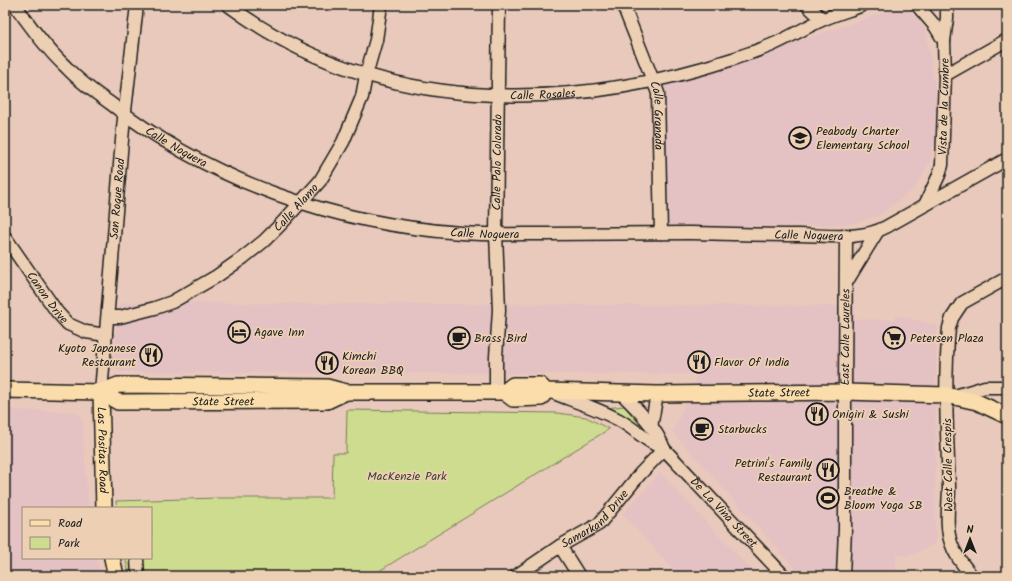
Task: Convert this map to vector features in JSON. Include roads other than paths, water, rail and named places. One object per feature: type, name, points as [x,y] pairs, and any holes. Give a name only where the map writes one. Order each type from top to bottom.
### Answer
[{"type":"main road","name":"State Street","points":[[5,390],[101,392],[118,402],[327,401],[346,392],[500,392],[513,385],[540,385],[548,392],[658,394],[845,392],[951,396],[987,406],[1007,416]]},
{"type":"main road","name":"Las Positas Road","points":[[101,392],[104,507]]},
{"type":"main road","points":[[112,559],[116,576]]},
{"type":"street","name":"Calle Noguera","points":[[14,5],[46,47],[66,68],[125,116],[155,136],[214,168],[268,191],[338,213],[382,223],[428,230],[496,234],[661,233],[846,236],[868,234],[877,232],[1007,159]]},
{"type":"street","name":"San Roque Road","points":[[101,392],[125,116],[137,5]]},
{"type":"street","name":"Calle Rosales","points":[[228,5],[289,44],[318,57],[366,75],[409,86],[436,90],[498,95],[576,92],[615,88],[654,81],[732,59],[773,45],[847,8],[863,5]]},
{"type":"street","name":"Calle Alamo","points":[[108,316],[120,317],[155,308],[172,302],[201,285],[244,257],[264,241],[320,181],[343,142],[362,97],[366,75],[376,40],[382,5]]},
{"type":"street","name":"Calle Palo Colorado","points":[[499,5],[496,234],[499,310],[496,357],[500,392]]},
{"type":"street","name":"Calle Granada","points":[[623,5],[658,93],[661,233]]},
{"type":"street","points":[[807,5],[822,20]]},
{"type":"street","points":[[917,5],[935,26],[944,41]]},
{"type":"street","name":"Vista de la Cumbre","points":[[925,205],[942,165],[945,75],[944,41],[947,5]]},
{"type":"street","points":[[945,75],[1007,40]]},
{"type":"street","name":"East Calle Laureles","points":[[846,282],[877,232]]},
{"type":"street","name":"East Calle Laureles","points":[[843,576],[845,529],[846,236]]},
{"type":"street","name":"Canon Drive","points":[[7,243],[57,312],[68,324],[86,332],[106,335]]},
{"type":"street","name":"West Calle Crespis","points":[[972,576],[955,554],[949,533],[951,396],[948,339],[949,328],[952,318],[962,303],[1007,278]]},
{"type":"street","points":[[951,396],[985,387],[1007,387]]},
{"type":"street","name":"De La Vina Street","points":[[548,392],[620,420],[653,444],[664,449]]},
{"type":"street","name":"De La Vina Street","points":[[621,393],[651,427],[664,449],[784,576]]},
{"type":"street","points":[[651,427],[658,394]]},
{"type":"street","name":"Samarkand Drive","points":[[516,576],[560,546],[599,524],[640,474],[664,449]]},
{"type":"street","points":[[560,546],[579,576]]},
{"type":"street","points":[[137,559],[138,576]]},
{"type":"place","name":"Peabody Charter Elementary School","points":[[800,138]]},
{"type":"place","name":"Agave Inn","points":[[239,332]]},
{"type":"place","name":"Brass Bird","points":[[459,338]]},
{"type":"place","name":"Petersen Plaza","points":[[894,338]]},
{"type":"place","name":"Kyoto Japanese Restaurant","points":[[151,355]]},
{"type":"place","name":"Flavor Of India","points":[[699,362]]},
{"type":"place","name":"Kimchi Korean BBQ","points":[[327,363]]},
{"type":"place","name":"Onigiri & Sushi","points":[[817,414]]},
{"type":"place","name":"Starbucks","points":[[702,429]]},
{"type":"place","name":"Petrini's Family Restaurant","points":[[828,470]]},
{"type":"place","name":"Breathe & Bloom Yoga SB","points":[[828,498]]},
{"type":"park label","name":"MacKenzie Park","points":[[407,476]]}]
